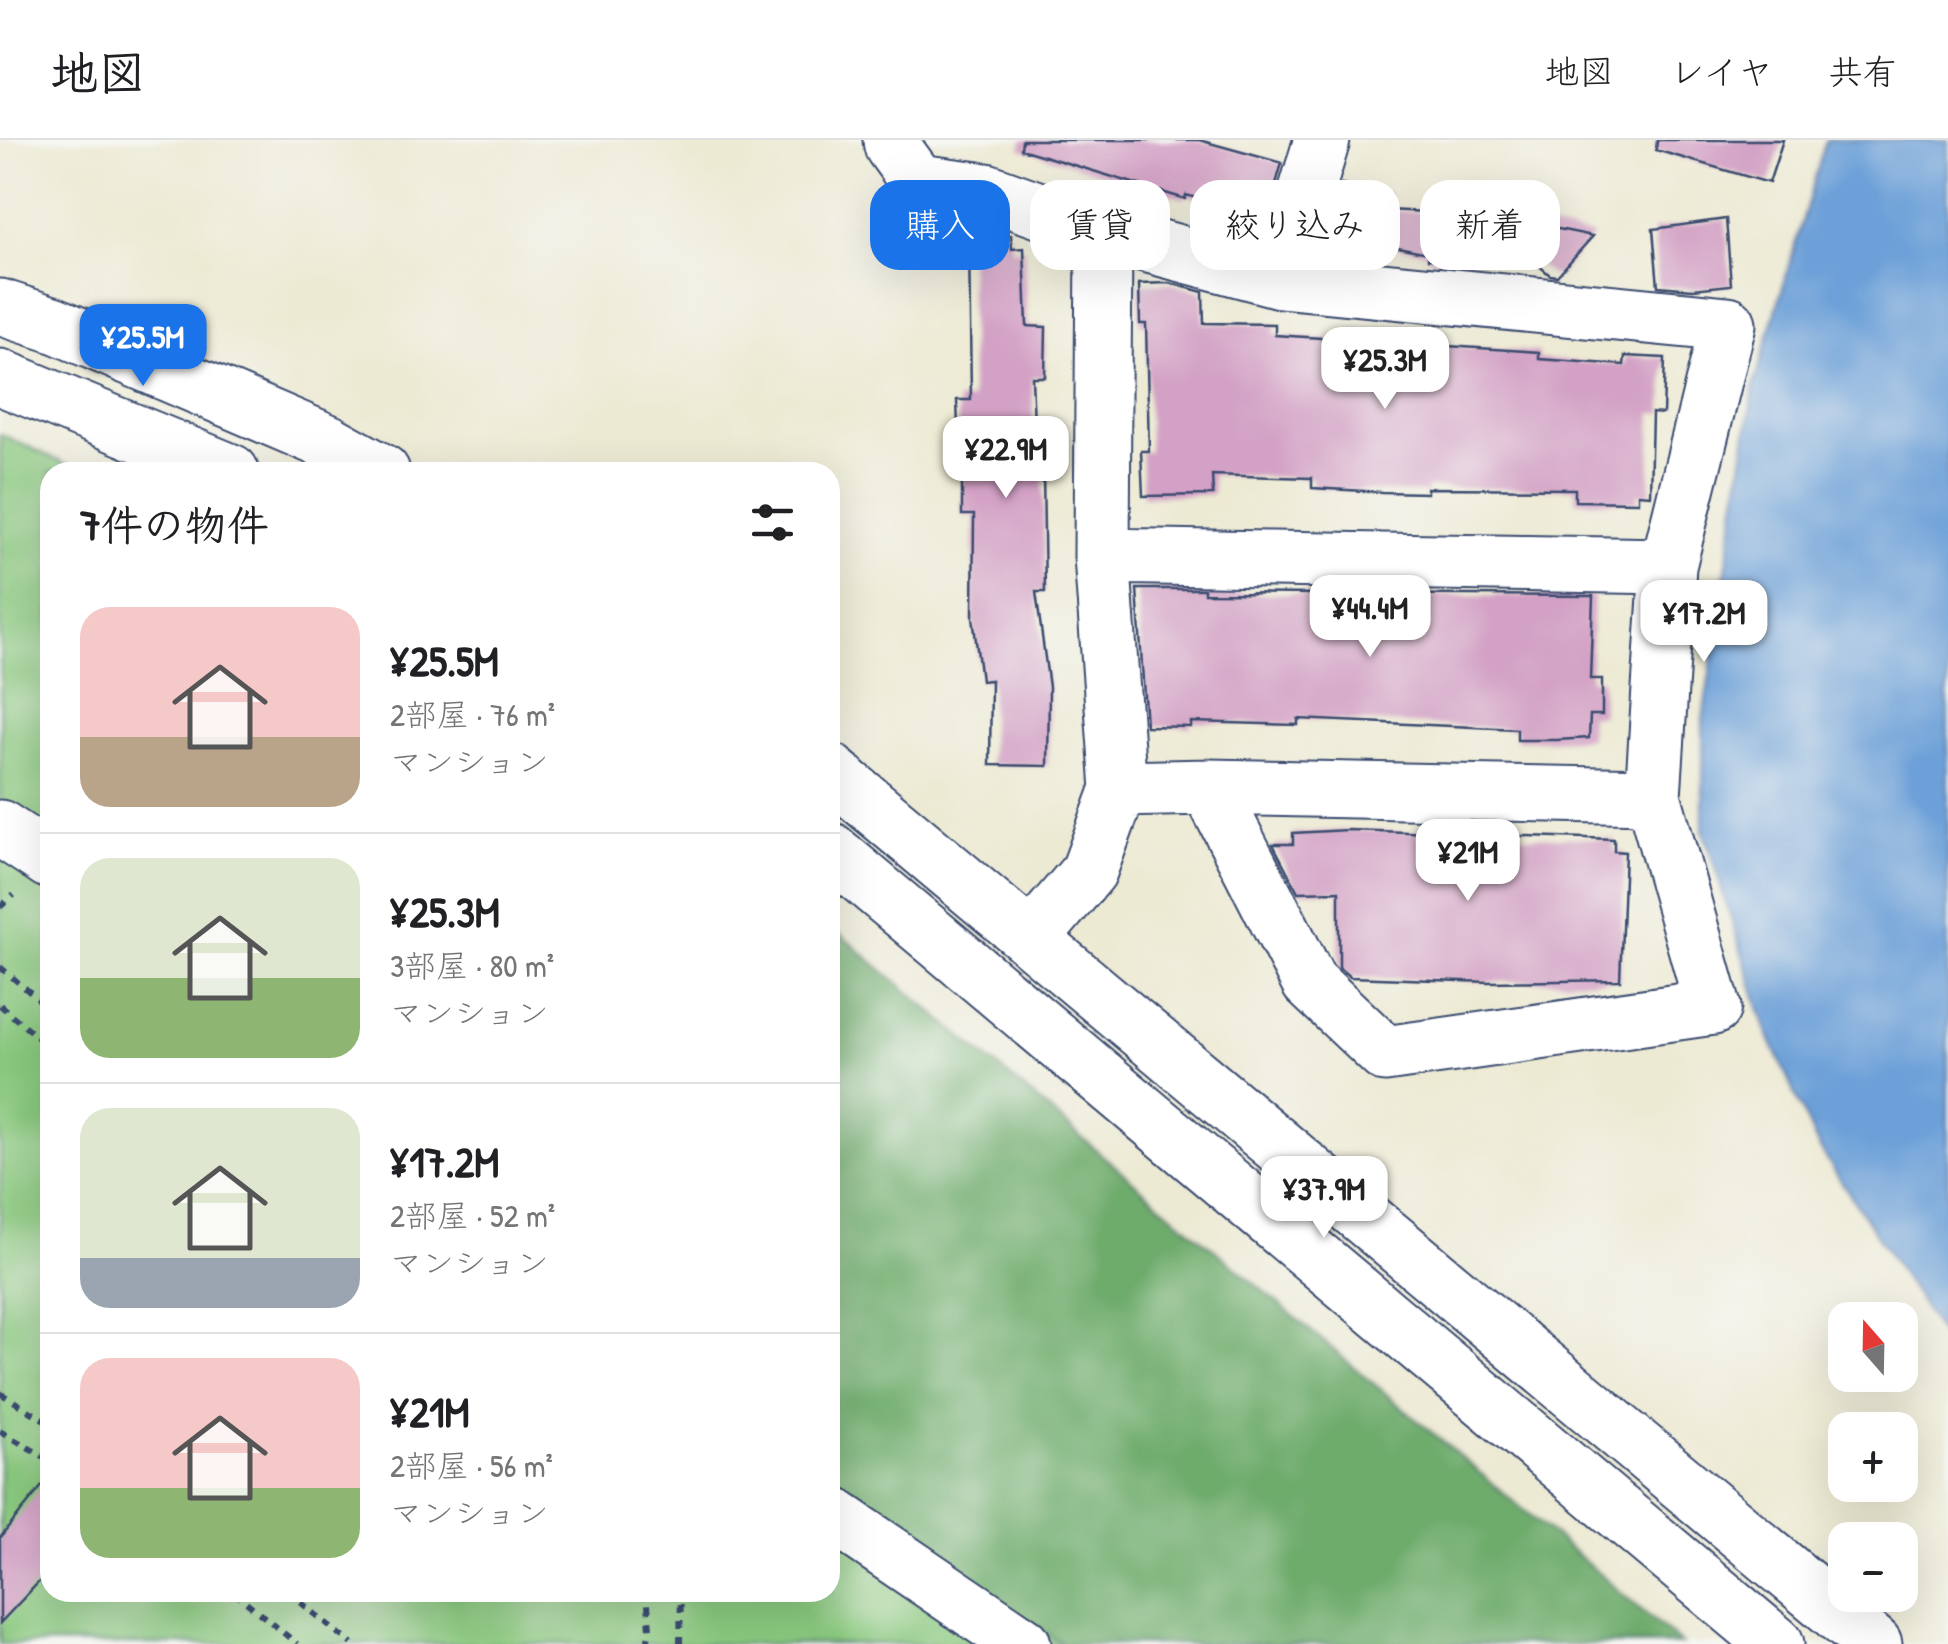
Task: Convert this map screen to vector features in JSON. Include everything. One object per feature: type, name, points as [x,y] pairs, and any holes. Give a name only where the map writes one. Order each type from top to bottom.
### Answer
[{"type":"street","points":[[891,140],[918,182],[986,191],[1030,206]]},
{"type":"street","points":[[1280,280],[1322,140]]},
{"type":"street","points":[[1170,250],[1280,280],[1728,324],[1668,566],[1653,796],[1713,1007],[1385,1054],[1310,982],[1209,787]]},
{"type":"street","points":[[1032,938],[1089,872],[1119,789],[1102,556],[1104,270]]},
{"type":"street","points":[[0,307],[55,326],[328,442],[364,462]]},
{"type":"street","points":[[0,377],[208,462]]},
{"type":"street","points":[[1102,556],[1668,566]]},
{"type":"street","points":[[840,779],[1874,1644]]},
{"type":"street","points":[[1119,789],[1209,787],[1653,796]]},
{"type":"street","points":[[0,828],[40,854]]},
{"type":"street","points":[[840,858],[1776,1644]]},
{"type":"street","points":[[840,1519],[1023,1644]]},
{"type":"path","points":[[0,967],[40,1001]]},
{"type":"path","points":[[0,1005],[40,1039]]},
{"type":"path","points":[[0,1393],[40,1417]]},
{"type":"path","points":[[0,1431],[40,1454]]},
{"type":"path","points":[[246,1602],[297,1644]]},
{"type":"path","points":[[300,1602],[352,1644]]},
{"type":"path","points":[[647,1644],[648,1602]]},
{"type":"path","points":[[680,1602],[680,1644]]},
{"type":"green space","points":[[0,434],[61,462],[40,462],[40,1602],[840,1602],[840,934],[1681,1644],[0,1644]]},
{"type":"green space","points":[[840,934],[1681,1644],[1062,1644],[840,1492]]},
{"type":"water","points":[[1826,140],[1948,140],[1948,1345],[1817,1144],[1766,1029],[1703,830],[1703,719],[1754,386]]},
{"type":"building","points":[[1022,140],[1199,140],[1282,163],[1277,180],[1190,180],[1190,196],[1185,199],[1170,194],[1170,180],[1123,180],[1021,149]]},
{"type":"building","points":[[1657,140],[1783,140],[1769,183],[1656,150]]},
{"type":"building","points":[[1400,211],[1420,212],[1420,251],[1400,247]]},
{"type":"building","points":[[1726,219],[1731,285],[1693,289],[1658,286],[1653,229]]},
{"type":"building","points":[[1560,229],[1593,236],[1557,276],[1544,270],[1560,270]]},
{"type":"building","points":[[1010,235],[1012,249],[1024,248],[1027,326],[1046,327],[1045,377],[1032,377],[1036,472],[1043,472],[1045,592],[1036,592],[1049,687],[1048,766],[990,765],[991,680],[981,681],[973,617],[974,515],[962,515],[957,400],[971,400],[969,270],[1010,270]]},
{"type":"building","points":[[1169,283],[1203,292],[1204,323],[1275,324],[1275,335],[1539,352],[1539,359],[1624,365],[1625,356],[1665,358],[1663,414],[1652,413],[1650,495],[1638,494],[1638,502],[1575,501],[1575,489],[1427,488],[1427,493],[1382,492],[1312,488],[1312,478],[1212,475],[1213,495],[1143,496],[1141,451],[1149,451],[1146,324],[1140,324],[1139,284]]},
{"type":"building","points":[[1137,589],[1593,596],[1590,679],[1602,679],[1602,715],[1590,715],[1589,738],[1557,740],[1517,740],[1517,729],[1298,719],[1298,725],[1191,722],[1191,727],[1146,726]]},
{"type":"building","points":[[1348,830],[1614,839],[1614,851],[1625,852],[1620,980],[1490,982],[1350,977],[1339,968],[1339,891],[1298,892],[1273,844],[1293,844],[1293,833]]},
{"type":"building","points":[[40,1488],[40,1581],[0,1623],[0,1538]]}]
